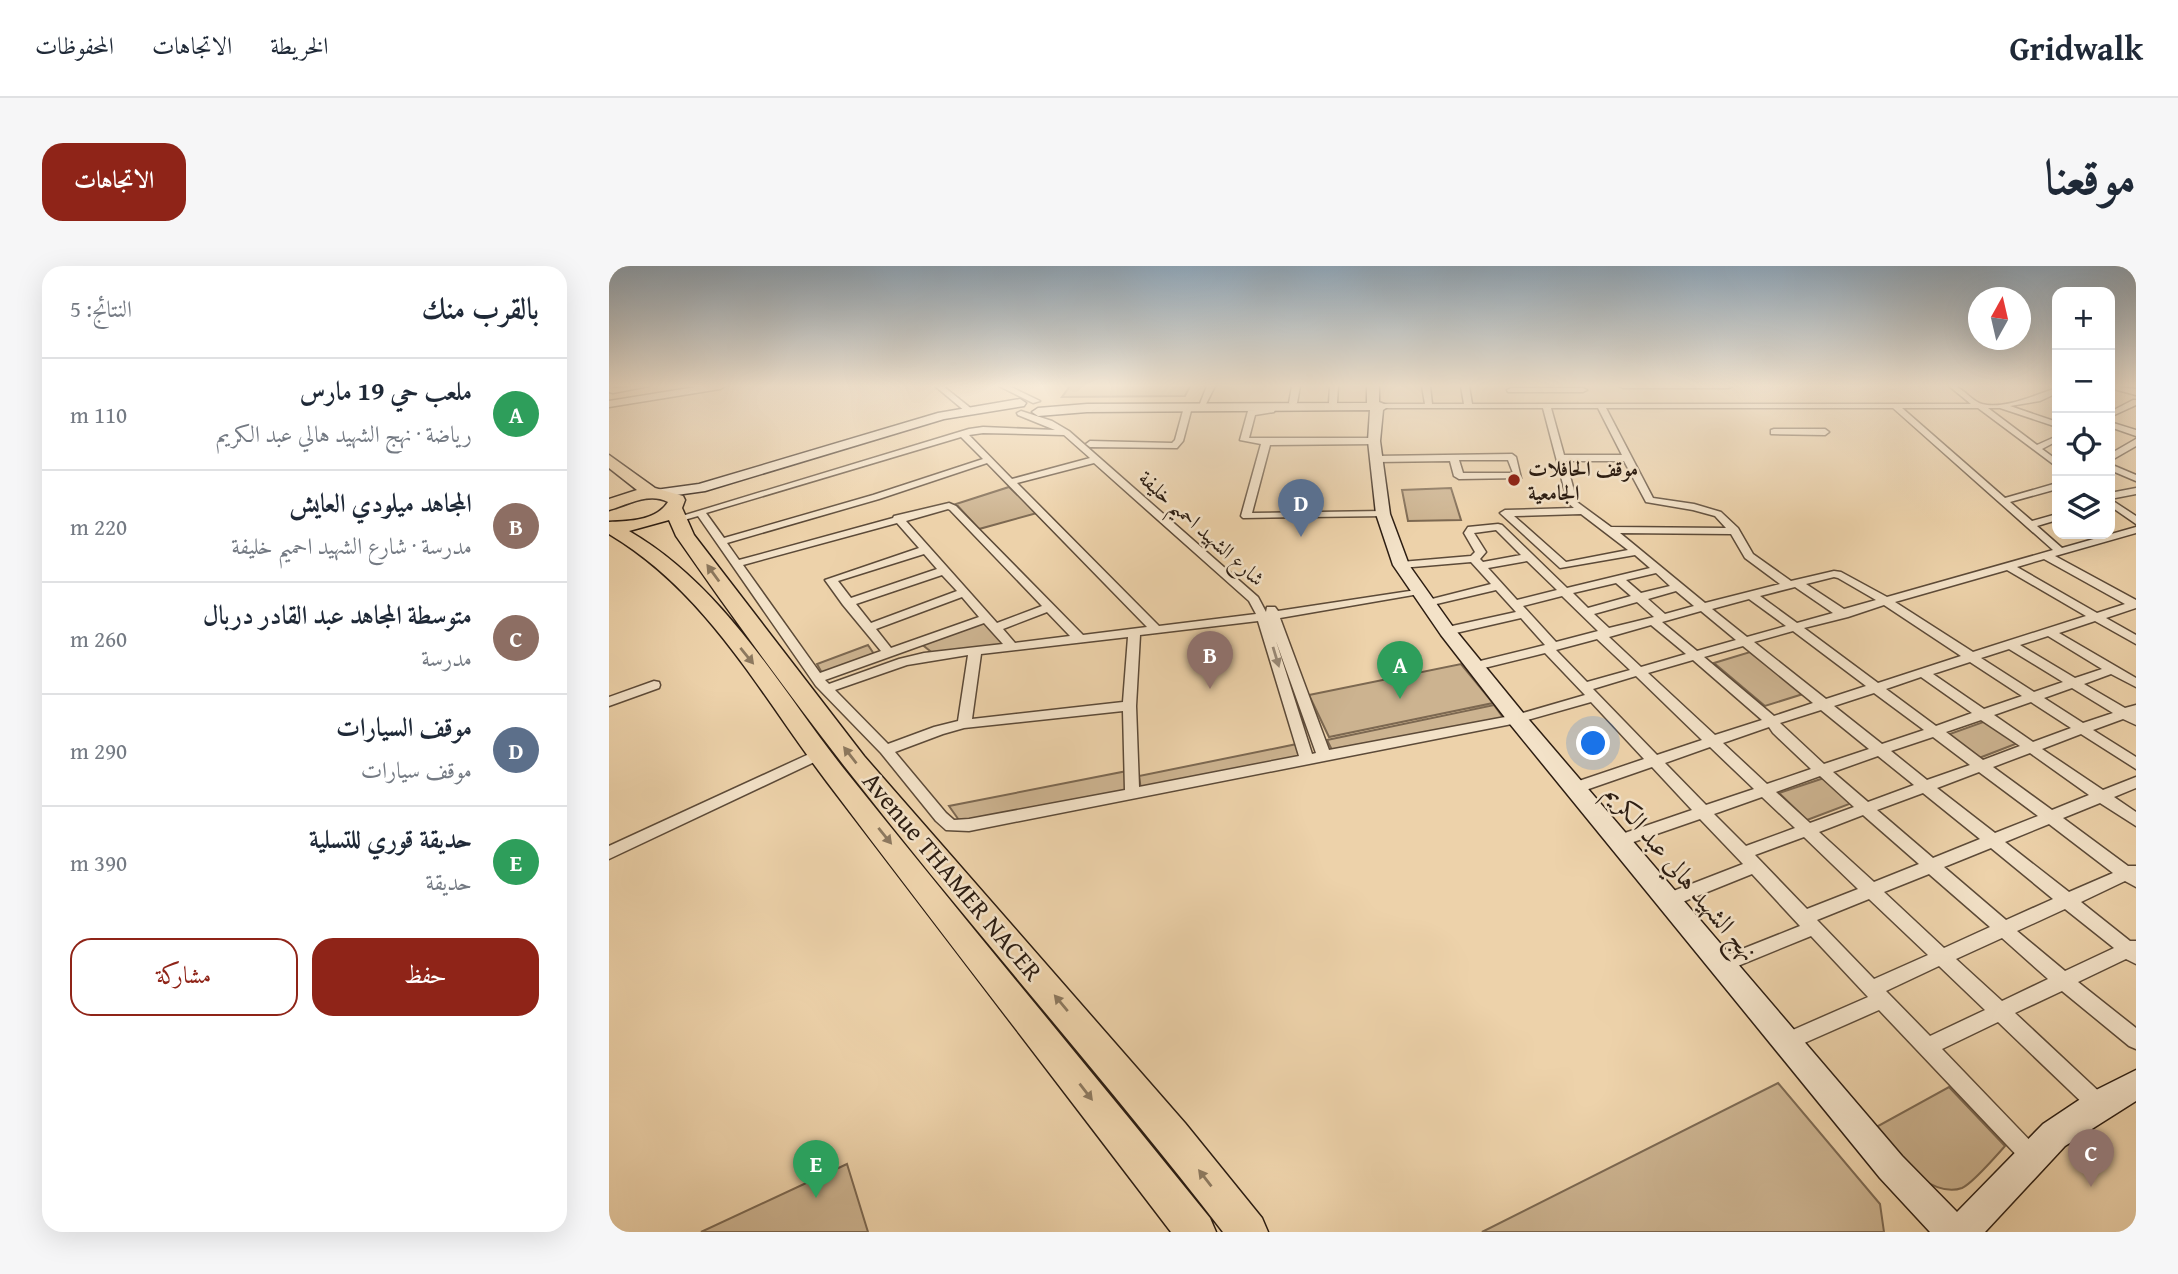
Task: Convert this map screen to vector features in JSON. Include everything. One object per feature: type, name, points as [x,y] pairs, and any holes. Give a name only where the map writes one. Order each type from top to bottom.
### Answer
[{"type":"highway","name":"Avenue THAMER NACER","points":[[609,460],[672,506],[685,536],[855,762],[1155,1115],[1248,1232]]},
{"type":"highway","points":[[609,505],[672,506]]},
{"type":"highway","points":[[609,527],[645,522],[672,506]]},
{"type":"highway","name":"Avenue THAMER NACER","points":[[609,527],[642,545],[679,575],[753,663],[820,754],[1196,1232]]},
{"type":"main road","points":[[672,506],[700,488],[896,431]]},
{"type":"main road","points":[[672,506],[719,487],[904,431]]},
{"type":"main road","name":"نهج الشهيد هالي عبد الكريم","points":[[1377,431],[1375,450],[1383,514],[1401,565],[1447,631],[1517,719],[1891,1167],[1952,1232]]},
{"type":"main road","points":[[1962,1232],[2031,1156],[2068,1124],[2136,1085]]},
{"type":"street","points":[[672,506],[978,431]]},
{"type":"street","points":[[1013,431],[1066,433]]},
{"type":"street","name":"شارع الشهيد احميم خليفة","points":[[1063,431],[1254,599],[1268,616],[1307,759]]},
{"type":"street","name":"شارع الشهيد احميم خليفة","points":[[1073,431],[1256,589],[1324,756]]},
{"type":"street","points":[[1090,444],[1174,446],[1179,441],[1182,431]]},
{"type":"street","points":[[1247,431],[1244,440],[1454,458],[1512,457],[1518,476],[1459,476],[1454,458]]},
{"type":"street","points":[[1554,431],[1573,503],[1637,551],[1925,787],[2133,951],[2062,980],[1927,1047]]},
{"type":"street","points":[[1609,431],[1649,500],[1718,514],[1734,531],[1749,555],[1844,615]]},
{"type":"street","points":[[1775,432],[1828,435],[1824,431]]},
{"type":"street","points":[[1923,431],[2061,552]]},
{"type":"street","points":[[2014,431],[2052,460]]},
{"type":"street","points":[[963,434],[1157,631]]},
{"type":"street","points":[[2037,448],[2052,440]]},
{"type":"street","points":[[1266,442],[1246,516],[1383,514]]},
{"type":"street","points":[[2115,455],[2136,442]]},
{"type":"street","points":[[2115,445],[2136,453]]},
{"type":"street","points":[[1562,458],[1625,458]]},
{"type":"street","points":[[720,542],[876,497],[988,460]]},
{"type":"street","points":[[1010,482],[1094,460]]},
{"type":"street","points":[[2115,469],[2136,478]]},
{"type":"street","points":[[2003,501],[2052,487]]},
{"type":"street","points":[[2115,495],[2136,491]]},
{"type":"street","points":[[672,506],[720,542],[822,684],[886,750],[951,826],[969,825],[1517,719],[1594,698]]},
{"type":"street","points":[[736,564],[941,506],[953,508],[1080,639]]},
{"type":"street","points":[[2115,506],[2136,521]]},
{"type":"street","points":[[1584,511],[1505,513],[1564,566],[1637,551]]},
{"type":"street","points":[[898,518],[1012,647]]},
{"type":"street","points":[[2030,525],[2052,518]]},
{"type":"street","points":[[1477,563],[1481,552],[1469,533],[1472,528],[1486,526],[1503,529],[1641,672],[2099,1105]]},
{"type":"street","points":[[1609,530],[1734,531]]},
{"type":"street","points":[[1584,687],[2136,530]]},
{"type":"street","points":[[889,653],[831,580],[924,550]]},
{"type":"street","points":[[2046,556],[2136,605]]},
{"type":"street","points":[[1401,565],[1477,563],[1529,557]]},
{"type":"street","points":[[1477,563],[1594,698],[2031,1156]]},
{"type":"street","points":[[2008,567],[2136,640]]},
{"type":"street","points":[[1447,631],[1564,592],[1658,569]]},
{"type":"street","points":[[847,603],[943,571]]},
{"type":"street","points":[[1476,666],[1834,574],[1843,576],[1887,602],[2136,764]]},
{"type":"street","points":[[1618,579],[1640,598],[1695,657],[1772,720],[1778,730],[1824,772],[2062,980],[2136,1040]]},
{"type":"street","points":[[822,684],[912,659],[1157,631],[1498,586]]},
{"type":"street","points":[[1585,612],[1678,587]]},
{"type":"street","points":[[868,628],[963,593]]},
{"type":"street","points":[[1753,596],[2049,817],[2133,875]]},
{"type":"street","points":[[1575,788],[1772,720],[2136,605]]},
{"type":"street","points":[[995,628],[1049,607]]},
{"type":"street","points":[[822,684],[889,653],[986,618]]},
{"type":"street","points":[[2047,632],[2136,683]]},
{"type":"street","points":[[1132,793],[1129,706],[1134,633]]},
{"type":"street","points":[[2010,644],[2132,714]]},
{"type":"street","points":[[964,724],[975,651]]},
{"type":"street","points":[[1619,841],[1824,772],[2113,669]]},
{"type":"street","points":[[1923,673],[2136,820]]},
{"type":"street","points":[[609,702],[655,685]]},
{"type":"street","points":[[886,750],[939,730],[964,724],[1129,706]]},
{"type":"street","points":[[1669,900],[1808,831],[2083,729],[2132,714]]},
{"type":"street","points":[[609,853],[820,754]]},
{"type":"street","points":[[1723,964],[1872,891],[2136,782]]},
{"type":"street","points":[[1786,1042],[1941,957],[2066,899],[2133,875]]},
{"type":"shaded area","points":[[1009,487],[1037,513],[979,529],[956,504]]},
{"type":"shaded area","points":[[1451,488],[1461,520],[1408,521],[1402,490]]},
{"type":"shaded area","points":[[984,620],[1005,644],[935,655],[919,642]]},
{"type":"shaded area","points":[[868,645],[874,654],[822,673],[817,664]]},
{"type":"shaded area","points":[[1750,652],[1803,694],[1765,706],[1714,663]]},
{"type":"shaded area","points":[[1461,664],[1493,703],[1329,737],[1309,695]]},
{"type":"shaded area","points":[[1494,705],[1504,719],[1333,752],[1327,740]]},
{"type":"shaded area","points":[[1986,721],[2018,743],[1979,758],[1947,735]]},
{"type":"shaded area","points":[[1297,744],[1302,758],[1141,790],[1139,776]]},
{"type":"shaded area","points":[[1127,771],[1130,790],[961,823],[949,806]]},
{"type":"shaded area","points":[[1824,778],[1852,803],[1807,820],[1779,793]]},
{"type":"shaded area","points":[[1778,1083],[1880,1204],[1884,1232],[1482,1232]]},
{"type":"shaded area","points":[[1949,1087],[2005,1146],[1967,1185],[1950,1190],[1924,1181],[1911,1172],[1869,1131]]},
{"type":"shaded area","points":[[847,1164],[868,1232],[701,1232]]},
{"type":"place","name":"موقف الحافلات الجامعية","points":[[1514,480]]},
{"type":"place","name":"موقف السيارات","points":[[1301,537]]},
{"type":"place","name":"المجاهد ميلودي العايش","points":[[1210,689]]},
{"type":"place","name":"ملعب حي 19 مارس","points":[[1400,699]]},
{"type":"place","name":"متوسطة المجاهد عبد القادر دربال","points":[[2091,1187]]},
{"type":"place","name":"حديقة قوري للتسلية","points":[[816,1198]]}]
